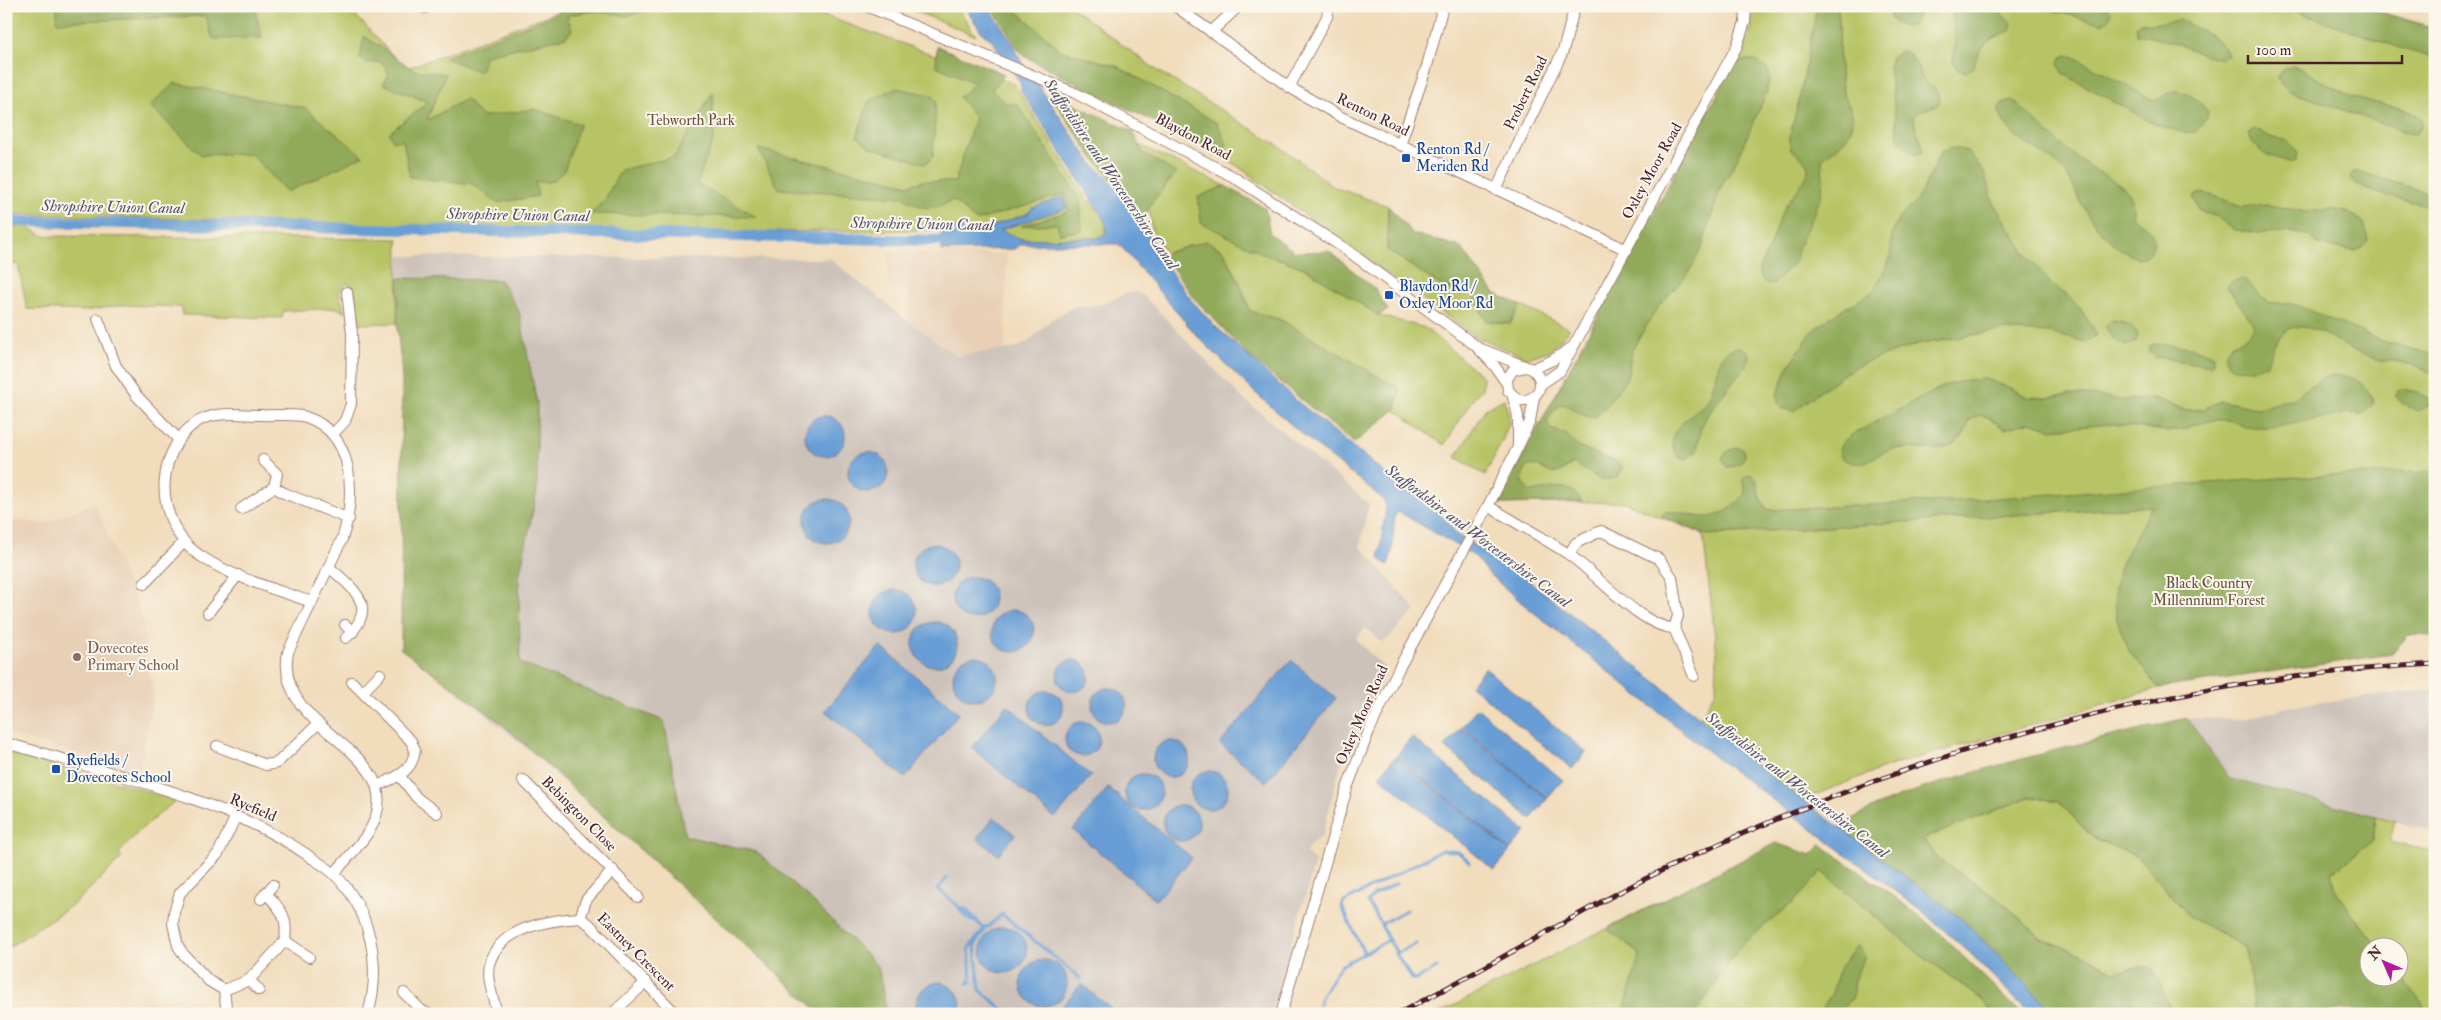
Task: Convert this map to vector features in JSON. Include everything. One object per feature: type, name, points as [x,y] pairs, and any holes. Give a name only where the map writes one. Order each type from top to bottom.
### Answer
[{"type":"street","name":"Blaydon Road","points":[[866,6],[1068,90],[1181,147],[1273,200],[1344,248],[1476,346],[1494,365],[1507,384]]},
{"type":"street","name":"Renton Road","points":[[1175,6],[1289,87],[1341,117],[1626,250]]},
{"type":"street","points":[[1212,32],[1239,6]]},
{"type":"street","points":[[1289,87],[1327,17],[1328,6]]},
{"type":"street","points":[[1400,144],[1424,75],[1443,6]]},
{"type":"street","name":"Probert Road","points":[[1496,190],[1563,51],[1571,28],[1575,6]]},
{"type":"street","name":"Oxley Moor Road","points":[[1541,384],[1560,371],[1737,46],[1745,22],[1746,6]]},
{"type":"street","points":[[332,434],[345,421],[352,404],[352,334],[347,292]]},
{"type":"street","points":[[98,319],[116,366],[136,395],[180,440]]},
{"type":"street","name":"Blaydon Road","points":[[1476,346],[1529,368]]},
{"type":"street","name":"Oxley Moor Road","points":[[1529,368],[1553,360],[1574,346]]},
{"type":"street","points":[[1529,368],[1539,376],[1541,384],[1534,397],[1524,401],[1513,397],[1507,384],[1513,370],[1529,368]]},
{"type":"street","name":"Oxley Moor Road","points":[[1513,397],[1518,416],[1518,447]]},
{"type":"street","name":"Oxley Moor Road","points":[[1281,1014],[1347,788],[1369,731],[1399,668],[1488,506],[1518,447],[1530,421],[1534,397]]},
{"type":"street","points":[[311,602],[238,575],[201,557],[184,542],[168,515],[164,496],[164,478],[168,460],[180,440],[195,423],[211,416],[225,414],[305,417],[332,434],[341,447],[348,469],[352,493],[349,519],[329,567],[288,652],[286,674],[294,695],[318,724],[365,765],[374,777],[377,786],[378,798],[372,826],[334,874]]},
{"type":"street","points":[[241,509],[274,487],[277,474],[263,460]]},
{"type":"street","points":[[274,487],[349,519]]},
{"type":"street","points":[[1488,506],[1569,554],[1638,612],[1665,628],[1674,628]]},
{"type":"street","points":[[1569,554],[1576,543],[1601,530],[1659,559],[1672,577],[1678,616],[1674,628],[1681,642],[1682,660],[1694,676]]},
{"type":"street","points":[[144,584],[184,542]]},
{"type":"street","points":[[329,567],[357,592],[362,600],[360,618],[349,635],[344,625]]},
{"type":"street","points":[[208,613],[238,575]]},
{"type":"street","points":[[364,692],[380,674]]},
{"type":"street","points":[[352,682],[364,692],[411,742],[416,750],[411,766],[400,775],[377,786]]},
{"type":"street","points":[[217,746],[266,765],[277,763],[318,724]]},
{"type":"street","name":"Ryefield","points":[[6,743],[116,775],[236,816],[286,840],[334,874],[364,916],[372,946],[374,988],[368,1014]]},
{"type":"street","points":[[400,775],[416,798],[437,813]]},
{"type":"street","name":"Bebington Close","points":[[524,780],[638,896]]},
{"type":"street","points":[[224,990],[209,981],[184,955],[178,946],[173,924],[174,912],[180,893],[218,854],[236,816]]},
{"type":"street","name":"Bebington Close","points":[[580,918],[586,900],[613,870]]},
{"type":"street","points":[[224,990],[248,980],[285,941],[286,919],[267,892]]},
{"type":"street","name":"Eastney Crescent","points":[[497,1014],[489,975],[490,961],[499,946],[514,933],[536,926],[580,918],[589,924],[676,1014]]},
{"type":"street","points":[[285,941],[309,957]]},
{"type":"street","points":[[248,980],[259,990]]},
{"type":"street","points":[[612,1014],[646,982]]},
{"type":"street","points":[[224,990],[227,1014]]},
{"type":"street","points":[[404,993],[421,1010],[428,1014]]},
{"type":"shaded area","points":[[888,253],[1006,254],[1005,351],[957,356],[908,321],[908,289],[888,289]]},
{"type":"shaded area","points":[[399,256],[830,259],[908,321],[957,356],[1016,348],[1028,342],[1052,319],[1073,307],[1103,304],[1127,293],[1136,292],[1144,296],[1240,396],[1369,504],[1360,546],[1416,610],[1383,643],[1365,628],[1355,639],[1386,669],[1344,751],[1322,837],[1310,844],[1306,853],[1315,862],[1271,1014],[821,1014],[531,752],[437,674],[403,650],[402,377],[397,323]]},
{"type":"shaded area","name":"Dovecotes Primary School","points":[[94,503],[142,616],[153,697],[139,772],[6,733],[6,519],[45,523]]},
{"type":"shaded area","points":[[2435,689],[2435,832],[2230,779],[2187,718],[2245,719],[2296,705]]},
{"type":"green space","name":"Tebworth Park","points":[[6,6],[347,6],[405,69],[572,6],[798,6],[1014,84],[1088,201],[1102,216],[1106,226],[1105,235],[1098,238],[1021,239],[1000,230],[1066,208],[1032,208],[1027,214],[984,229],[690,233],[6,214]]},
{"type":"green space","points":[[57,6],[254,6],[262,38],[213,39],[205,16],[57,22]]},
{"type":"green space","points":[[577,6],[663,6],[626,16],[596,11],[567,15],[572,30],[566,37],[486,55],[480,72],[445,58]]},
{"type":"green space","points":[[903,6],[957,6],[976,36]]},
{"type":"green space","points":[[991,6],[1011,6],[1062,51],[1117,66],[1217,123],[1227,145],[1219,153],[1022,55]]},
{"type":"green space","points":[[1011,6],[1070,6],[1155,69],[1279,146],[1334,187],[1388,206],[1387,250],[1446,289],[1471,290],[1486,321],[1510,324],[1520,305],[1570,329],[1551,350],[1528,358],[1474,336],[1219,153],[1227,145],[1117,66],[1062,51]]},
{"type":"green space","points":[[1754,6],[2359,6],[2435,28],[2435,484],[1718,534],[2152,506],[2129,651],[2159,688],[1886,767],[1802,800],[1742,755],[1728,740],[1700,717],[1716,691],[1717,655],[1703,534],[1624,502],[1497,504],[1750,35]]},
{"type":"green space","points":[[1817,6],[1838,6],[1841,82],[1844,96],[1852,112],[1853,121],[1850,132],[1844,141],[1822,159],[1823,181],[1821,197],[1799,246],[1794,263],[1774,283],[1767,284],[1759,275],[1760,266],[1783,210],[1805,180],[1808,172],[1806,162],[1790,148],[1790,135],[1800,96]]},
{"type":"green space","points":[[1889,6],[1920,6],[1917,18],[1912,26],[1903,27],[1890,18]]},
{"type":"green space","points":[[1952,6],[1993,6],[2012,24],[2010,31],[1991,40],[1982,48],[1974,67],[1966,72],[1958,70],[1953,63],[1955,39]]},
{"type":"green space","points":[[2036,6],[2105,6],[2111,12],[2109,19],[2103,24]]},
{"type":"green space","points":[[2281,6],[2359,6],[2435,28],[2435,58],[2406,50]]},
{"type":"green space","points":[[2179,20],[2215,38],[2221,43],[2228,56],[2222,59],[2198,53],[2181,44],[2137,34],[2135,26],[2141,22],[2152,24]]},
{"type":"green space","points":[[364,36],[414,70],[446,74],[427,120],[466,99],[482,117],[534,109],[580,124],[564,171],[551,182],[535,182],[538,196],[497,203],[473,184],[410,177],[403,140],[393,141],[389,133],[428,102],[383,84],[389,74],[381,62],[366,63],[360,59]]},
{"type":"green space","points":[[937,46],[1004,74],[992,90],[1005,103],[1017,104],[1080,199],[1082,230],[1060,234],[1057,224],[1021,226],[1069,211],[1064,194],[976,221],[953,200],[940,206],[928,208],[916,205],[903,197],[779,189],[758,149],[909,185],[923,181],[955,182],[975,117],[959,97],[975,83],[936,66]]},
{"type":"green space","points":[[1901,51],[1907,52],[1910,55],[1924,80],[1935,89],[1940,99],[1938,105],[1920,111],[1914,117],[1915,127],[1922,143],[1923,152],[1914,155],[1898,139],[1889,67],[1890,58]]},
{"type":"green space","points":[[2067,55],[2153,100],[2171,92],[2187,93],[2205,108],[2208,112],[2207,118],[2195,132],[2184,133],[2154,124],[2062,73],[2058,63],[2061,58]]},
{"type":"green space","points":[[1745,60],[1755,60],[1768,70],[1770,77],[1766,94],[1736,161],[1720,189],[1702,247],[1690,271],[1659,306],[1645,328],[1632,350],[1627,378],[1601,413],[1593,418],[1562,404],[1555,409],[1547,422],[1550,429],[1566,434],[1578,447],[1620,463],[1622,469],[1618,477],[1602,480],[1573,463],[1565,469],[1554,473],[1530,465],[1524,472],[1523,482],[1531,492],[1566,488],[1577,495],[1582,502],[1497,504],[1733,65]]},
{"type":"green space","points":[[2292,66],[2300,68],[2352,96],[2408,110],[2421,119],[2422,124],[2416,134],[2408,133],[2289,91],[2281,84],[2278,77],[2282,71]]},
{"type":"green space","points":[[174,83],[305,108],[363,156],[287,192],[251,154],[201,155],[150,106]]},
{"type":"green space","points":[[896,88],[932,95],[936,101],[933,157],[926,164],[870,147],[857,136],[869,101]]},
{"type":"green space","points":[[713,92],[714,138],[697,184],[757,217],[591,214],[605,199],[621,170],[674,157]]},
{"type":"green space","points":[[1049,93],[1132,131],[1143,153],[1176,173],[1149,206],[1145,218],[1093,158]]},
{"type":"green space","points":[[2011,100],[2017,103],[2067,150],[2128,192],[2133,204],[2132,217],[2152,233],[2153,244],[2149,254],[2139,258],[2133,256],[2119,248],[2098,229],[2059,166],[2024,142],[2008,128],[2002,119],[1999,109],[2002,103]]},
{"type":"green space","points":[[2254,129],[2273,138],[2286,140],[2298,152],[2297,159],[2292,163],[2264,154],[2252,142],[2249,133]]},
{"type":"green space","points":[[1140,145],[1225,186],[1198,197],[1262,253],[1305,268],[1378,315],[1425,328],[1483,377],[1482,389],[1471,402],[1444,445],[1395,410],[1399,389],[1281,320],[1250,311],[1239,281],[1223,250],[1206,241],[1166,253],[1152,230],[1149,206],[1176,173],[1142,153]]},
{"type":"green space","points":[[1953,148],[1967,151],[1976,161],[1984,173],[1994,204],[2025,253],[2053,286],[2067,295],[2081,309],[2097,335],[2087,342],[2049,333],[2002,330],[1916,345],[1868,361],[1845,373],[1794,411],[1783,409],[1778,403],[1777,395],[1788,367],[1812,332],[1832,316],[1874,291],[1890,259],[1892,234],[1899,218],[1916,202],[1940,152]]},
{"type":"green space","points":[[2358,171],[2435,195],[2435,207],[2376,193],[2365,188],[2350,177],[2352,173]]},
{"type":"green space","points":[[1225,186],[1265,208],[1270,234],[1295,252],[1329,251],[1375,289],[1388,310],[1378,315],[1305,268],[1262,253],[1201,223],[1198,197]]},
{"type":"green space","points":[[2202,192],[2242,206],[2268,205],[2306,212],[2331,209],[2348,212],[2364,223],[2368,239],[2364,246],[2356,251],[2318,245],[2310,236],[2290,232],[2259,233],[2234,230],[2217,217],[2199,210],[2193,197]]},
{"type":"green space","points":[[1388,206],[1413,234],[1461,247],[1494,293],[1520,305],[1510,324],[1486,321],[1471,290],[1446,289],[1387,250]]},
{"type":"green space","points":[[17,226],[27,226],[43,236],[398,239],[397,323],[360,324],[353,286],[347,283],[339,293],[345,313],[337,308],[284,311],[282,318],[182,315],[181,307],[123,305],[85,311],[27,309],[18,264],[6,264],[6,233]]},
{"type":"green space","points":[[1206,241],[1223,251],[1239,281],[1250,311],[1281,320],[1400,389],[1395,410],[1354,443],[1250,357],[1195,299],[1164,256],[1166,253]]},
{"type":"green space","points":[[399,278],[500,280],[519,311],[537,403],[537,491],[519,577],[520,663],[664,721],[685,836],[757,852],[809,898],[878,966],[887,1014],[821,1014],[500,722],[401,649],[402,377],[397,323]]},
{"type":"green space","points":[[2242,279],[2247,281],[2260,297],[2271,303],[2291,303],[2382,341],[2435,355],[2435,374],[2405,363],[2376,359],[2314,330],[2300,327],[2287,330],[2276,342],[2267,364],[2255,369],[2231,368],[2226,359],[2225,352],[2251,331],[2253,323],[2227,287],[2232,281]]},
{"type":"green space","points":[[2112,320],[2126,323],[2134,329],[2137,337],[2136,342],[2125,346],[2114,340],[2105,326]]},
{"type":"green space","points":[[2155,344],[2192,347],[2214,356],[2214,363],[2211,366],[2155,357],[2149,351],[2149,346]]},
{"type":"green space","points":[[1739,347],[1747,351],[1749,355],[1747,366],[1708,414],[1701,428],[1697,451],[1687,459],[1681,459],[1673,447],[1675,432],[1683,422],[1707,401],[1724,354],[1730,349]]},
{"type":"green space","points":[[2333,375],[2348,377],[2364,385],[2374,403],[2363,414],[2349,413],[2276,427],[2245,427],[2230,420],[2215,420],[2193,425],[2182,430],[2165,431],[2112,424],[2051,429],[2031,422],[2004,429],[1990,418],[1979,415],[1969,421],[1964,434],[1958,441],[1949,447],[1941,449],[1894,449],[1879,454],[1868,461],[1856,463],[1849,462],[1841,457],[1839,449],[1843,442],[1853,434],[1944,386],[1966,380],[1985,379],[2008,387],[2028,397],[2045,398],[2090,395],[2123,400],[2155,398],[2185,410],[2203,409],[2221,401],[2258,408],[2294,398],[2319,380]]},
{"type":"green space","points":[[2398,390],[2418,392],[2429,399],[2430,404],[2418,411],[2409,408],[2396,396]]},
{"type":"green space","points":[[1504,399],[1510,420],[1485,475],[1456,457],[1485,409]]},
{"type":"green space","points":[[1736,447],[1744,450],[1745,456],[1738,464],[1727,467],[1722,458]]},
{"type":"green space","name":"Black Country Millennium Forest","points":[[2435,471],[2435,636],[2408,635],[2392,654],[2159,688],[2129,651],[2116,617],[2115,587],[2121,563],[2152,506],[1707,535],[1661,517],[1665,512],[1677,512],[1703,517],[1723,513],[1735,505],[1744,495],[1745,488],[1742,480],[1746,476],[1752,475],[1756,479],[1760,498],[1768,510],[1969,500],[2279,478]]},
{"type":"green space","points":[[2187,718],[2230,779],[2376,816],[2373,841],[2331,873],[2335,891],[2371,938],[2358,938],[2358,988],[2408,988],[2408,986],[2430,1014],[2362,1014],[2351,1009],[2298,1014],[2255,1014],[2246,948],[2190,917],[2138,857],[2092,837],[2058,801],[2029,797],[1923,839],[1938,859],[2001,901],[2041,938],[2086,956],[2115,972],[2141,966],[2152,968],[2173,1014],[2055,1014],[1963,920],[1839,828],[1868,811],[1898,797],[1930,786],[2102,738]]},
{"type":"green space","points":[[6,752],[131,786],[175,801],[139,831],[119,853],[122,858],[74,904],[6,949],[6,814],[10,806],[6,793]]},
{"type":"green space","points":[[2029,797],[2058,801],[2092,837],[2138,857],[2190,917],[2246,948],[2255,1014],[2173,1014],[2152,969],[2141,966],[2115,972],[2086,956],[2041,938],[2001,901],[1938,859],[1923,839]]},
{"type":"green space","points":[[2376,816],[2395,821],[2390,842],[2435,852],[2435,1014],[2430,1014],[2408,986],[2408,938],[2371,938],[2335,891],[2331,873],[2373,841]]},
{"type":"green space","points":[[1776,843],[1720,908],[1768,878],[1798,851],[1811,855],[1822,871],[1918,953],[1980,998],[1994,1014],[1437,1014]]},
{"type":"green space","points":[[1776,843],[1811,855],[1821,845],[1890,893],[1936,930],[2022,1014],[1994,1014],[1980,998],[1918,953],[1822,871],[1795,901],[1741,945],[1695,1014],[1623,1014],[1640,954],[1607,929]]},
{"type":"green space","points":[[1857,945],[1865,956],[1854,980],[1852,999],[1834,1014],[1820,1014],[1832,993],[1840,967]]},
{"type":"water","points":[[964,6],[988,6],[1015,47],[1016,53],[1091,162],[1135,207],[1161,258],[1192,301],[1214,325],[1297,401],[1387,475],[1422,497],[1448,522],[1455,533],[1480,549],[1492,551],[1728,740],[1742,755],[1963,920],[2055,1014],[2030,1014],[1971,954],[1921,910],[1715,757],[1522,603],[1490,575],[1476,557],[1399,512],[1395,515],[1392,552],[1388,565],[1379,559],[1386,507],[1384,500],[1303,435],[1251,389],[1197,336],[1119,244],[1022,244],[1014,249],[942,251],[942,228],[984,229],[1027,214],[1032,208],[1063,197],[1067,208],[1000,230],[1021,239],[1098,238],[1105,235],[1107,230],[1102,216],[1021,91],[1021,84],[992,40],[983,34]]},
{"type":"water","points":[[825,416],[839,422],[845,436],[839,450],[825,456],[811,450],[805,436],[811,422]]},
{"type":"water","points":[[872,452],[879,455],[885,461],[888,472],[887,480],[879,489],[872,492],[864,492],[857,489],[849,480],[848,468],[851,461],[860,453]]},
{"type":"water","points":[[827,499],[839,503],[845,509],[849,521],[845,533],[839,539],[827,543],[815,539],[809,533],[805,521],[809,509],[815,503]]},
{"type":"water","points":[[938,544],[946,547],[952,553],[955,565],[952,577],[946,583],[930,586],[922,583],[916,577],[913,561],[916,553],[922,547]]},
{"type":"water","points":[[969,577],[977,577],[988,583],[994,598],[988,613],[977,619],[969,619],[958,613],[952,602],[952,594],[958,583]]},
{"type":"water","points":[[891,590],[899,590],[911,596],[917,612],[911,628],[899,634],[891,634],[879,628],[873,616],[873,608],[879,596]]},
{"type":"water","points":[[1017,610],[1025,613],[1031,619],[1034,631],[1031,643],[1025,649],[1009,652],[1001,649],[995,643],[992,627],[995,619],[1001,613]]},
{"type":"water","points":[[931,622],[939,622],[951,628],[957,644],[951,660],[939,666],[931,666],[919,660],[913,648],[913,640],[919,628]]},
{"type":"water","points":[[880,646],[959,713],[905,778],[825,711]]},
{"type":"water","points":[[975,656],[987,660],[993,666],[997,678],[993,690],[987,696],[975,700],[963,696],[957,690],[953,678],[957,666],[963,660]]},
{"type":"water","points":[[1073,660],[1079,661],[1084,665],[1088,670],[1088,682],[1084,687],[1079,691],[1073,692],[1067,691],[1062,687],[1058,682],[1057,676],[1058,670],[1062,665],[1067,661]]},
{"type":"water","points":[[1291,660],[1336,698],[1266,782],[1220,744]]},
{"type":"water","points":[[1485,668],[1586,752],[1572,769],[1470,685]]},
{"type":"water","points":[[1109,688],[1121,693],[1126,705],[1121,717],[1109,722],[1097,717],[1092,705],[1097,693]]},
{"type":"water","points":[[1046,691],[1053,692],[1058,696],[1062,701],[1062,715],[1058,720],[1053,724],[1046,725],[1039,724],[1034,720],[1030,715],[1029,708],[1030,701],[1034,696],[1039,692]]},
{"type":"water","points":[[1007,705],[1091,776],[1055,818],[972,748]]},
{"type":"water","points":[[1477,708],[1563,780],[1547,798],[1462,727]]},
{"type":"water","points":[[1082,722],[1089,723],[1094,727],[1098,732],[1098,746],[1094,751],[1089,755],[1082,756],[1075,755],[1070,751],[1066,746],[1065,739],[1066,732],[1070,727],[1075,723]]},
{"type":"water","points":[[1461,728],[1547,799],[1531,819],[1445,747]]},
{"type":"water","points":[[1412,737],[1526,832],[1510,850],[1396,756]]},
{"type":"water","points":[[1171,741],[1178,742],[1184,746],[1188,752],[1188,766],[1184,772],[1178,776],[1171,777],[1164,776],[1158,772],[1154,766],[1153,759],[1154,752],[1158,746],[1164,742]]},
{"type":"water","points":[[1395,757],[1510,851],[1494,870],[1379,776]]},
{"type":"water","points":[[1209,771],[1222,777],[1228,790],[1222,803],[1209,809],[1196,803],[1190,790],[1196,777]]},
{"type":"water","points":[[1143,774],[1156,779],[1161,792],[1156,805],[1143,810],[1130,805],[1125,792],[1130,779]]},
{"type":"water","points":[[1108,788],[1192,858],[1156,900],[1073,830]]},
{"type":"water","points":[[1181,805],[1188,806],[1194,810],[1198,816],[1198,830],[1194,836],[1188,840],[1181,841],[1174,840],[1168,836],[1164,830],[1163,823],[1164,816],[1168,810],[1174,806]]},
{"type":"water","points":[[994,817],[1015,835],[998,855],[977,838]]},
{"type":"water","points":[[1004,927],[1017,931],[1023,937],[1027,950],[1023,963],[1017,969],[1004,973],[991,969],[985,963],[981,950],[985,937],[991,931]]},
{"type":"water","points":[[1044,960],[1057,964],[1063,970],[1067,983],[1063,996],[1057,1002],[1044,1006],[1031,1002],[1025,996],[1021,983],[1025,970],[1031,964]]},
{"type":"water","points":[[940,982],[950,986],[960,998],[961,1008],[959,1014],[917,1014],[918,996],[924,988]]},
{"type":"water","points":[[1081,984],[1118,1014],[1056,1014]]},
{"type":"waterway","name":"Shropshire Union Canal","points":[[6,221],[957,241]]},
{"type":"waterway","points":[[1364,953],[1342,907],[1344,902],[1442,850],[1458,852],[1470,862]]},
{"type":"waterway","points":[[947,878],[938,889],[983,927],[988,927],[1002,914],[1081,979]]},
{"type":"waterway","points":[[1382,926],[1368,902],[1374,895],[1397,883]]},
{"type":"waterway","points":[[961,908],[965,909],[977,920]]},
{"type":"waterway","points":[[960,909],[967,918],[977,922]]},
{"type":"waterway","points":[[1319,1005],[1321,997],[1340,966],[1389,940],[1382,927],[1383,923],[1406,910]]},
{"type":"waterway","points":[[983,928],[984,932],[975,945],[980,990],[1008,1014]]},
{"type":"waterway","points":[[968,983],[971,982],[969,948],[983,930]]},
{"type":"waterway","points":[[1389,940],[1397,953],[1416,944]]},
{"type":"waterway","points":[[1395,952],[1412,979],[1416,980],[1437,968]]},
{"type":"railway","points":[[1397,1014],[1649,877],[1775,820],[1866,784],[1958,753],[2051,726],[2146,703],[2241,685],[2338,672],[2435,664]]},
{"type":"place","name":"Renton Rd / Meriden Rd","points":[[1406,158]]},
{"type":"place","name":"Blaydon Rd / Oxley Moor Rd","points":[[1389,295]]},
{"type":"place","name":"Dovecotes Primary School","points":[[77,657]]},
{"type":"place","name":"Ryefields / Dovecotes School","points":[[56,769]]},
{"type":"water label","name":"Staffordshire and Worcestershire Canal","points":[[1111,174]]},
{"type":"water label","name":"Staffordshire and Worcestershire Canal","points":[[1478,536]]},
{"type":"water label","name":"Staffordshire and Worcestershire Canal","points":[[1797,785]]}]
